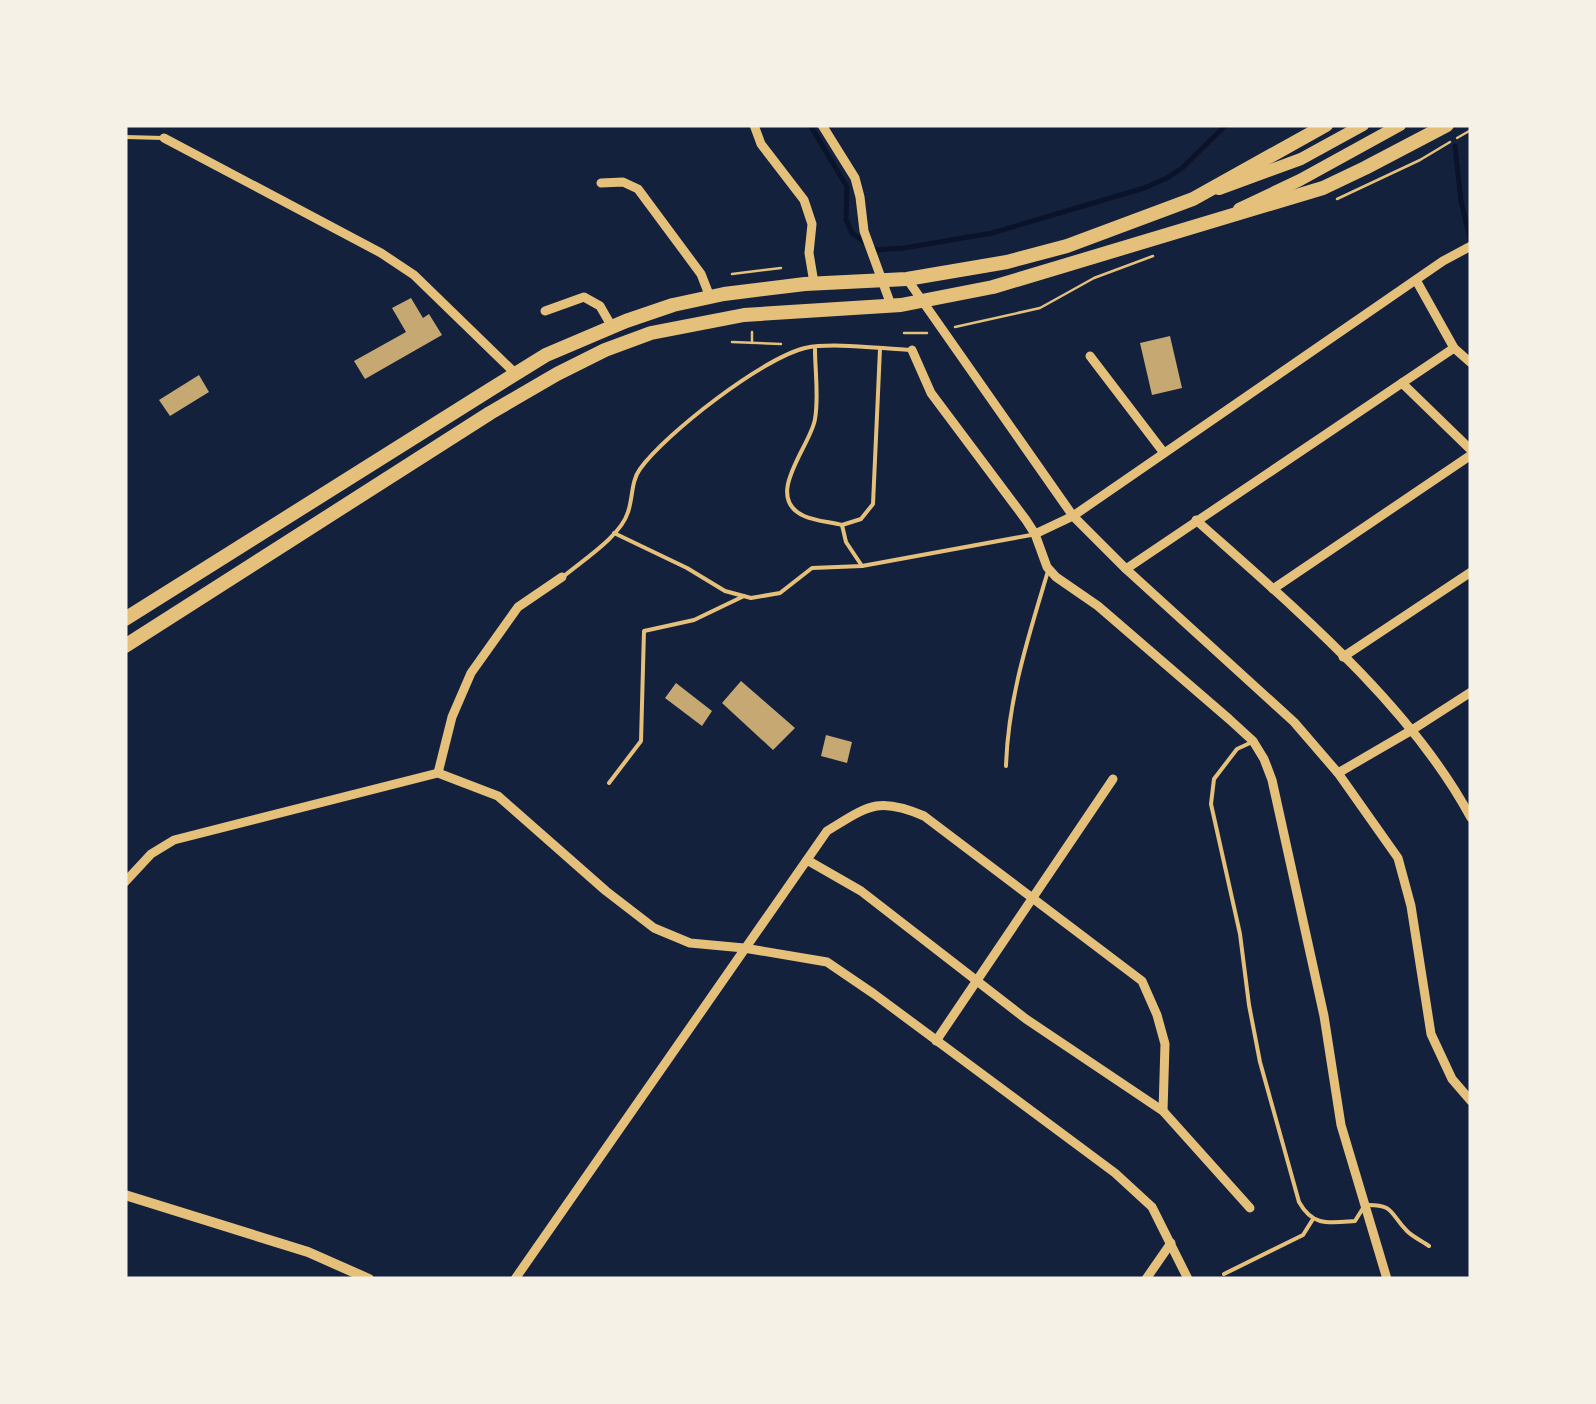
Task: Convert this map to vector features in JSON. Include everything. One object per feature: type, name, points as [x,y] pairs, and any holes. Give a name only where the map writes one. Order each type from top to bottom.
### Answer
[{"type":"main road","points":[[1192,199],[1326,125]]},
{"type":"main road","points":[[125,619],[546,355],[612,327],[710,297],[814,284],[907,280],[1007,262],[1067,246],[1301,159],[1363,125]]},
{"type":"main road","points":[[1218,218],[1300,180],[1400,125]]},
{"type":"main road","points":[[125,646],[490,413],[606,350],[651,333],[744,315],[922,302],[1012,283],[1322,188],[1447,125]]},
{"type":"street","points":[[754,125],[761,144],[804,200],[812,224],[809,253],[814,284]]},
{"type":"street","points":[[822,125],[855,178],[864,230],[891,305]]},
{"type":"street","points":[[164,138],[414,274],[516,374]]},
{"type":"street","points":[[601,184],[623,182],[638,189],[701,274],[710,297]]},
{"type":"street","points":[[1035,534],[1073,516],[1443,261],[1471,246]]},
{"type":"street","points":[[907,280],[1073,516],[1294,722],[1338,773],[1398,858],[1411,906],[1431,1034],[1452,1078],[1471,1101]]},
{"type":"street","points":[[1416,280],[1454,348],[1471,364]]},
{"type":"street","points":[[546,311],[584,296],[600,306],[612,327]]},
{"type":"street","points":[[1126,569],[1454,348]]},
{"type":"street","points":[[912,350],[931,392],[1035,534],[1049,569],[1098,606],[1252,741],[1264,759],[1272,780],[1324,1016],[1341,1125],[1387,1279]]},
{"type":"street","points":[[1090,356],[1164,454]]},
{"type":"street","points":[[1274,590],[1471,452],[1402,382]]},
{"type":"street","points":[[1196,520],[1343,657],[1412,730],[1455,788],[1471,818]]},
{"type":"street","points":[[1343,657],[1471,572]]},
{"type":"street","points":[[438,773],[452,717],[471,673],[518,608],[562,577]]},
{"type":"street","points":[[1338,773],[1471,692]]},
{"type":"street","points":[[125,882],[151,854],[174,840],[438,773],[498,796],[654,928],[690,943],[827,962],[1116,1173],[1152,1207],[1188,1279]]},
{"type":"street","points":[[936,1041],[1113,779]]},
{"type":"street","points":[[515,1279],[827,831],[869,807],[897,804],[924,816],[1142,981],[1165,1044],[1162,1110]]},
{"type":"street","points":[[807,860],[861,891],[1026,1019],[1162,1110],[1250,1208]]},
{"type":"street","points":[[125,1195],[308,1252],[369,1279]]},
{"type":"street","points":[[1146,1279],[1172,1242]]},
{"type":"lane","points":[[125,137],[164,138]]},
{"type":"lane","points":[[815,347],[815,421],[804,450],[789,472],[789,501],[800,514],[842,526],[861,518],[873,504],[880,349]]},
{"type":"lane","points":[[562,577],[614,534],[628,514],[638,471],[696,415],[763,368],[789,353],[815,347],[912,350]]},
{"type":"lane","points":[[842,526],[846,542],[862,566]]},
{"type":"lane","points":[[614,534],[687,568],[725,591],[751,598],[780,592],[812,568],[862,566],[1035,534]]},
{"type":"lane","points":[[1006,766],[1006,736],[1019,668],[1049,569]]},
{"type":"lane","points":[[609,783],[642,741],[644,631],[694,620],[744,596]]},
{"type":"lane","points":[[1252,741],[1238,749],[1214,779],[1210,804],[1240,934],[1260,1062],[1298,1202],[1307,1216],[1329,1222],[1356,1221],[1365,1205],[1382,1205],[1428,1246]]},
{"type":"lane","points":[[1224,1274],[1304,1235],[1313,1219]]},
{"type":"path","points":[[732,274],[780,268]]},
{"type":"path","points":[[732,342],[780,344]]},
{"type":"building","points":[[411,298],[423,318],[429,314],[442,335],[365,379],[354,361],[406,332],[392,308]]},
{"type":"building","points":[[1170,336],[1182,388],[1152,395],[1140,343]]},
{"type":"building","points":[[199,375],[209,392],[170,416],[159,400]]},
{"type":"building","points":[[741,681],[795,728],[773,750],[722,703]]},
{"type":"building","points":[[676,683],[712,711],[702,726],[665,698]]},
{"type":"building","points":[[826,735],[852,742],[847,763],[821,756]]},
{"type":"waterway","points":[[810,125],[847,187],[846,219],[852,233],[875,250],[992,233],[1144,188],[1182,168],[1226,125]]},
{"type":"waterway","points":[[1455,146],[1461,201],[1471,243]]}]
